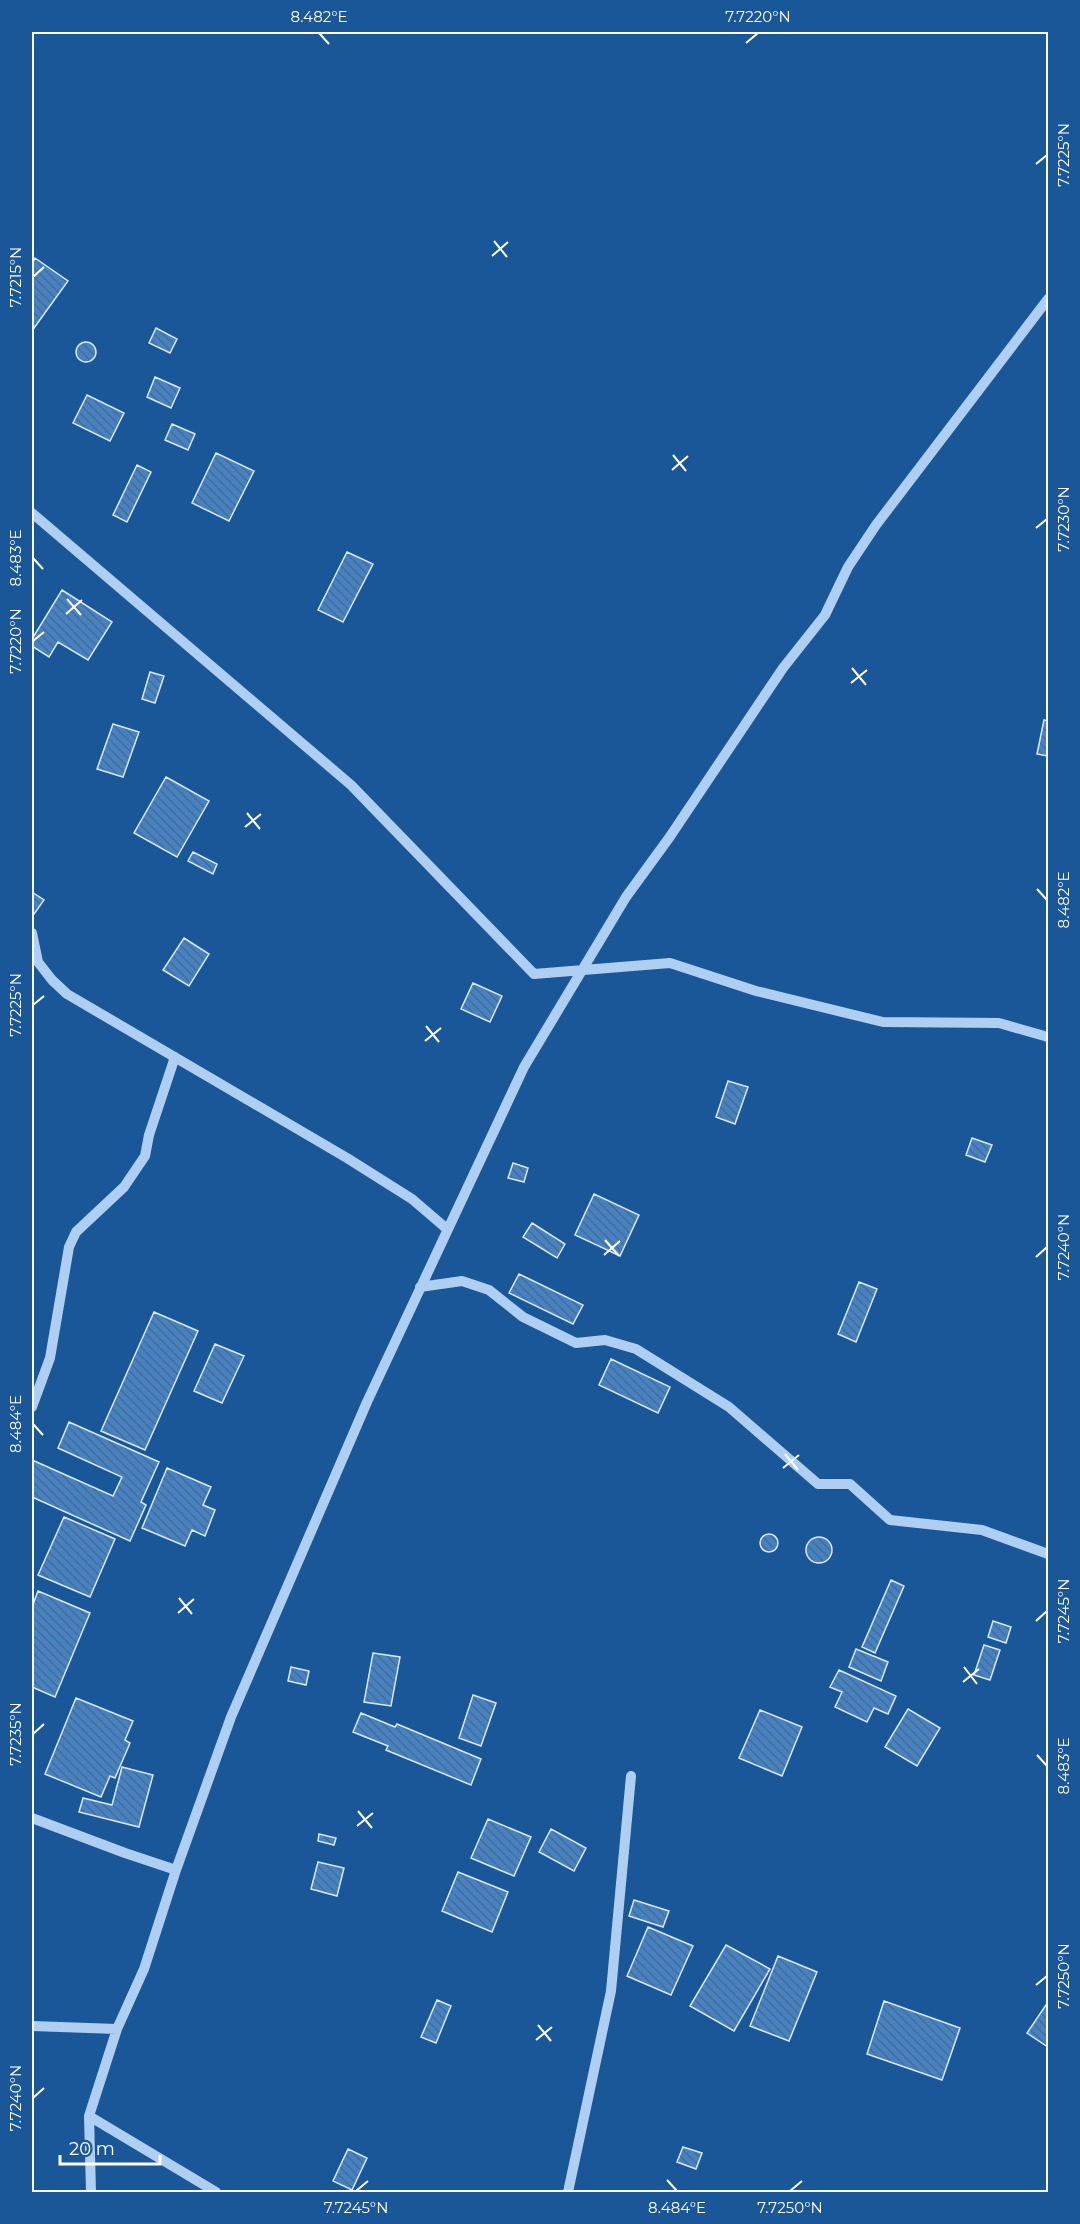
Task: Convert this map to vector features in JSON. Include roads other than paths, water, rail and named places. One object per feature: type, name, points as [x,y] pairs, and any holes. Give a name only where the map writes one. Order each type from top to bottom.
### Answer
[{"type":"street","points":[[91,2193],[89,2116],[117,2029],[144,1969],[176,1870],[231,1717],[367,1402],[524,1067],[626,897],[669,838],[783,668],[825,615],[848,567],[876,525],[1048,299]]},
{"type":"street","points":[[32,513],[351,785],[534,974],[670,963],[756,991],[883,1022],[999,1023],[1048,1037]]},
{"type":"street","points":[[32,933],[38,963],[67,994],[337,1152],[412,1199],[447,1229]]},
{"type":"street","points":[[32,1402],[50,1358],[69,1247],[76,1232],[124,1186],[145,1156],[149,1135],[175,1057]]},
{"type":"street","points":[[420,1287],[462,1281],[489,1290],[523,1317],[576,1342],[604,1340],[636,1349],[729,1407],[818,1484],[850,1484],[890,1520],[982,1530],[1048,1554]]},
{"type":"street","points":[[568,2193],[611,1991],[631,1776]]},
{"type":"street","points":[[32,1818],[176,1870]]},
{"type":"street","points":[[32,2026],[117,2029]]},
{"type":"street","points":[[89,2116],[216,2193]]}]
